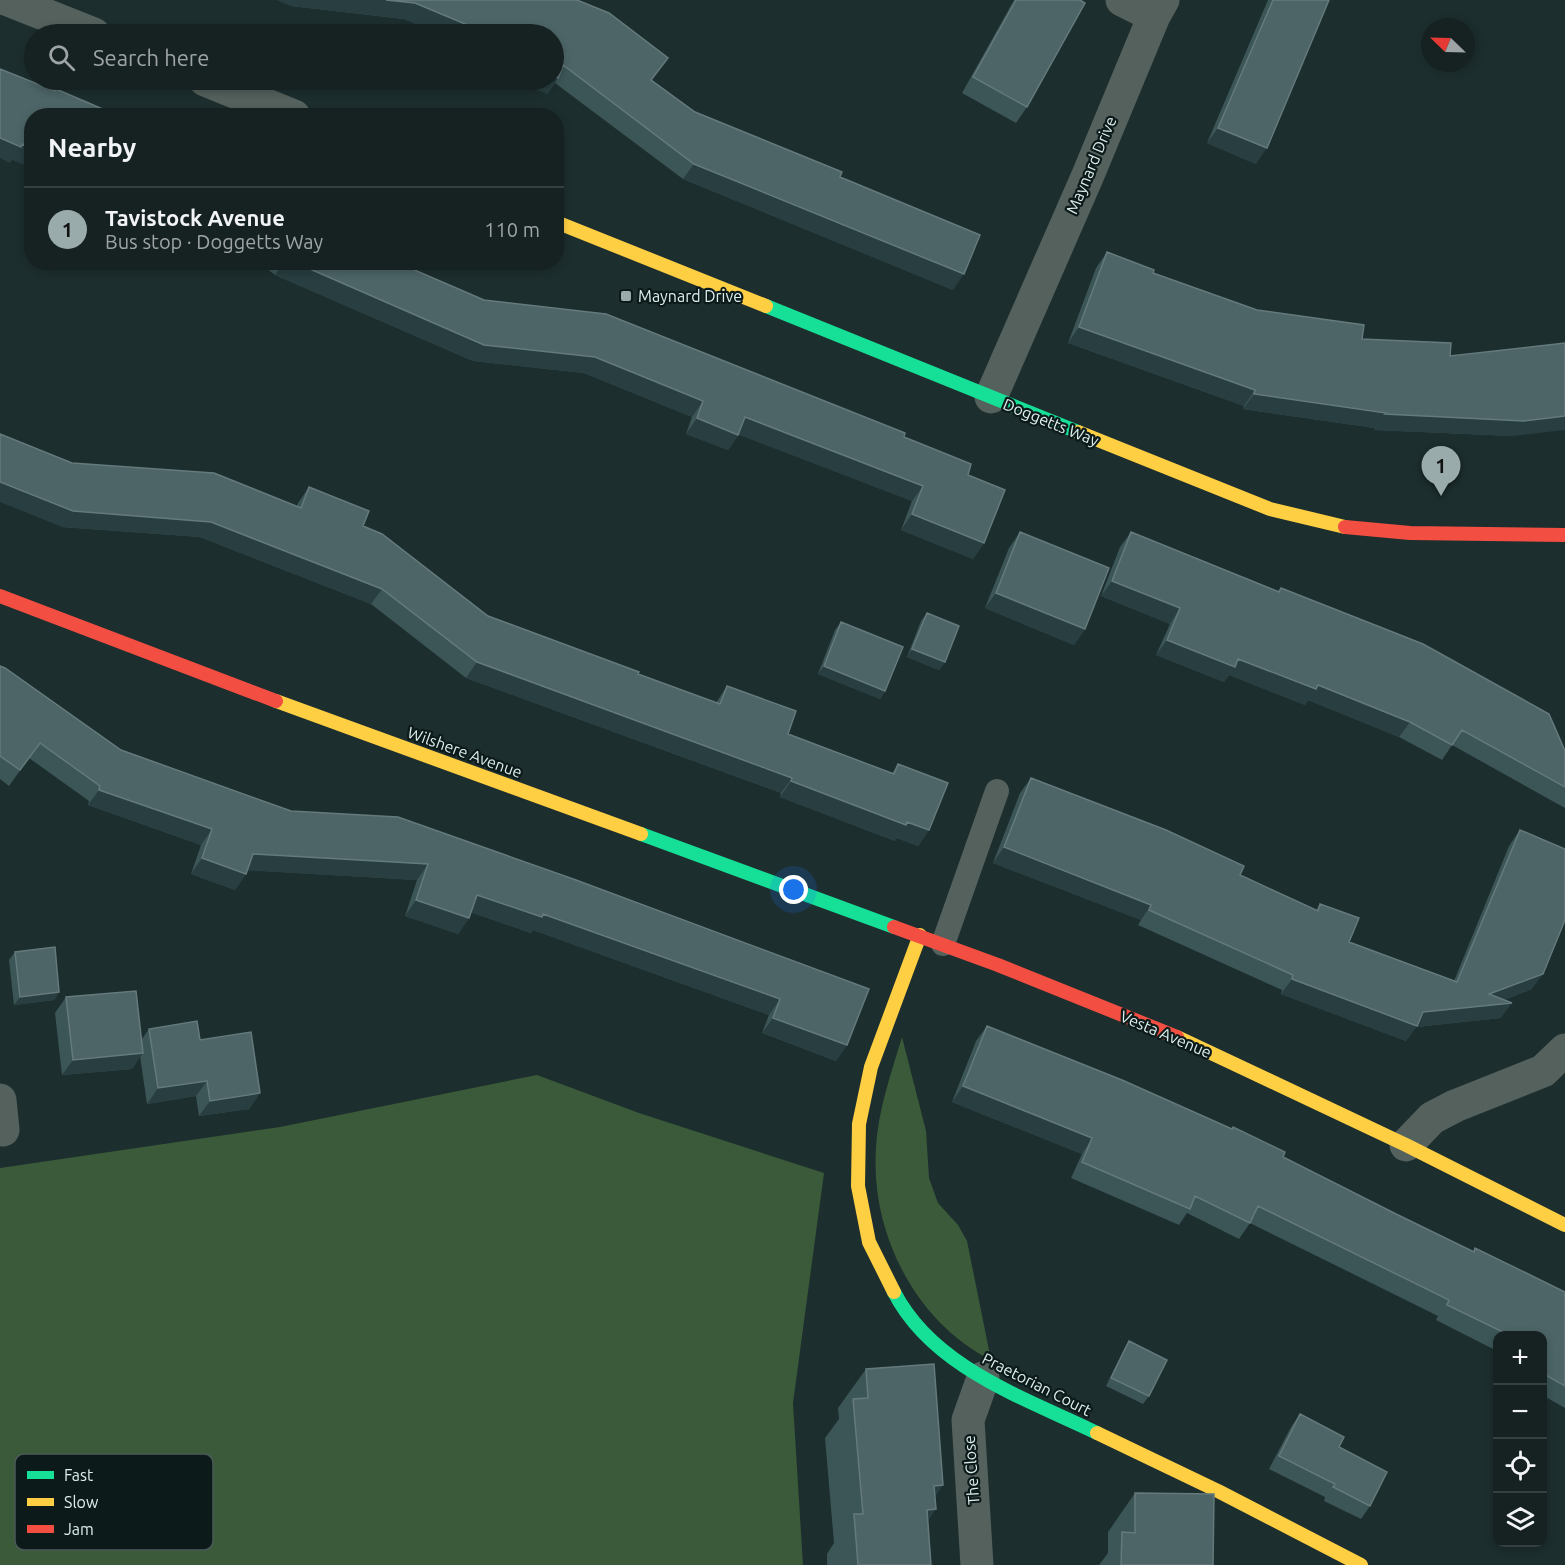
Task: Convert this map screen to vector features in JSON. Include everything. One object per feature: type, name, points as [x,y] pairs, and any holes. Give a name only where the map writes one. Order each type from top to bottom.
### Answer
[{"type":"street","points":[[8,0],[69,24]]},
{"type":"street","points":[[1122,0],[1158,8]]},
{"type":"street","name":"Maynard Drive","points":[[991,397],[1158,8]]},
{"type":"street","points":[[230,90],[274,108]]},
{"type":"street","name":"Doggetts Way","points":[[564,225],[1270,509],[1359,529],[1434,534],[1565,535]]},
{"type":"street","name":"Wilshere Avenue","points":[[0,596],[224,682],[920,935]]},
{"type":"street","name":"Vesta Avenue","points":[[920,935],[1197,1045],[1406,1145],[1565,1225]]},
{"type":"street","name":"Praetorian Court","points":[[920,935],[871,1067],[860,1124],[858,1186],[869,1242],[903,1309],[942,1351],[984,1378],[1218,1491],[1361,1565]]},
{"type":"street","points":[[1406,1145],[1432,1118],[1455,1106],[1543,1071],[1565,1050]]},
{"type":"street","name":"The Close","points":[[977,1565],[968,1420],[984,1378]]},
{"type":"lane","points":[[943,944],[997,791]]},
{"type":"green space","points":[[902,1037],[926,1131],[929,1178],[938,1203],[958,1225],[967,1241],[991,1360],[964,1343],[940,1323],[920,1298],[903,1271],[890,1242],[881,1211],[876,1180],[877,1134]]},
{"type":"green space","points":[[537,1075],[639,1113],[824,1173],[793,1403],[803,1565],[0,1565],[0,1168],[280,1127]]},
{"type":"building","points":[[386,0],[577,0],[609,13],[668,58],[651,80],[695,112],[842,172],[840,177],[980,235],[964,274],[694,164],[564,66],[564,24],[465,24],[415,3]]},
{"type":"building","points":[[1016,0],[1080,0],[1085,3],[1027,107],[973,77]]},
{"type":"building","points":[[1273,0],[1329,0],[1267,148],[1218,128]]},
{"type":"building","points":[[0,69],[24,79],[24,90],[58,90],[100,108],[24,108],[24,145],[22,144],[21,147],[0,138]]},
{"type":"building","points":[[1107,252],[1154,270],[1153,273],[1257,310],[1364,325],[1362,339],[1451,343],[1450,356],[1565,343],[1565,416],[1524,421],[1385,414],[1254,394],[1255,390],[1079,327]]},
{"type":"building","points":[[312,270],[415,270],[484,300],[606,314],[905,433],[904,437],[971,464],[968,475],[1005,490],[984,543],[912,514],[923,486],[745,417],[738,435],[697,418],[703,401],[595,357],[484,345]]},
{"type":"building","points":[[0,434],[72,463],[214,473],[301,508],[309,487],[369,511],[363,526],[382,534],[488,616],[720,704],[727,686],[796,711],[788,734],[894,774],[898,764],[948,783],[929,830],[907,822],[906,825],[791,781],[792,778],[477,662],[382,589],[211,522],[73,511],[0,482]]},
{"type":"building","points":[[1020,532],[1109,568],[1085,629],[996,593]]},
{"type":"building","points":[[1131,532],[1279,592],[1281,588],[1423,644],[1549,714],[1565,751],[1565,787],[1462,730],[1452,745],[1410,722],[1318,685],[1316,689],[1238,659],[1235,667],[1167,640],[1180,608],[1112,581]]},
{"type":"building","points":[[927,613],[959,626],[945,662],[912,649]]},
{"type":"building","points":[[841,622],[903,647],[885,691],[824,666]]},
{"type":"building","points":[[0,666],[121,750],[291,811],[398,817],[576,880],[869,989],[847,1045],[773,1018],[780,999],[543,914],[542,917],[477,895],[469,918],[416,900],[428,864],[253,854],[246,874],[202,858],[212,829],[99,790],[100,786],[40,743],[20,770],[0,756]]},
{"type":"building","points":[[1031,778],[1166,830],[1244,866],[1240,875],[1318,911],[1320,904],[1359,918],[1349,942],[1457,982],[1520,830],[1565,849],[1565,920],[1543,974],[1489,994],[1512,1003],[1423,1012],[1417,1026],[1292,979],[1293,975],[1149,910],[1151,905],[1004,847]]},
{"type":"building","points":[[55,947],[59,992],[20,997],[15,952]]},
{"type":"building","points":[[136,991],[143,1053],[73,1060],[66,997]]},
{"type":"building","points":[[197,1021],[200,1040],[251,1032],[260,1093],[210,1101],[207,1081],[158,1088],[149,1029]]},
{"type":"building","points":[[987,1026],[1122,1080],[1232,1129],[1233,1127],[1285,1152],[1283,1157],[1396,1214],[1474,1252],[1475,1248],[1565,1292],[1565,1386],[1547,1376],[1547,1331],[1501,1331],[1447,1305],[1449,1300],[1258,1206],[1250,1223],[1195,1196],[1190,1209],[1082,1162],[1092,1138],[963,1086]]},
{"type":"building","points":[[1129,1341],[1167,1360],[1149,1396],[1111,1378]]},
{"type":"building","points":[[934,1364],[943,1485],[934,1486],[936,1509],[927,1510],[931,1565],[858,1565],[854,1514],[863,1514],[853,1399],[868,1398],[866,1369]]},
{"type":"building","points":[[1300,1414],[1344,1437],[1339,1447],[1387,1472],[1370,1506],[1333,1487],[1335,1484],[1279,1456]]},
{"type":"building","points":[[1135,1493],[1214,1494],[1213,1565],[1121,1565],[1122,1532],[1135,1533]]},
{"type":"traffic: fast","points":[[766,306],[1078,432]]},
{"type":"traffic: fast","points":[[641,834],[894,927]]},
{"type":"traffic: fast","points":[[894,1292],[911,1318],[932,1341],[956,1361],[1011,1393],[1097,1433]]},
{"type":"traffic: slow","points":[[564,225],[766,306]]},
{"type":"traffic: slow","points":[[1078,432],[1270,509],[1345,527]]},
{"type":"traffic: slow","points":[[276,701],[641,834]]},
{"type":"traffic: slow","points":[[894,1292],[869,1242],[858,1186],[859,1124],[871,1067],[920,935]]},
{"type":"traffic: slow","points":[[1177,1037],[1406,1145],[1565,1225]]},
{"type":"traffic: slow","points":[[1097,1433],[1218,1491],[1361,1565]]},
{"type":"traffic: jam","points":[[1345,527],[1410,533],[1565,535]]},
{"type":"traffic: jam","points":[[0,596],[276,701]]},
{"type":"traffic: jam","points":[[894,927],[998,965],[1177,1037]]},
{"type":"place","name":"Maynard Drive","points":[[626,296]]},
{"type":"place","name":"Tavistock Avenue","points":[[1441,496]]}]
